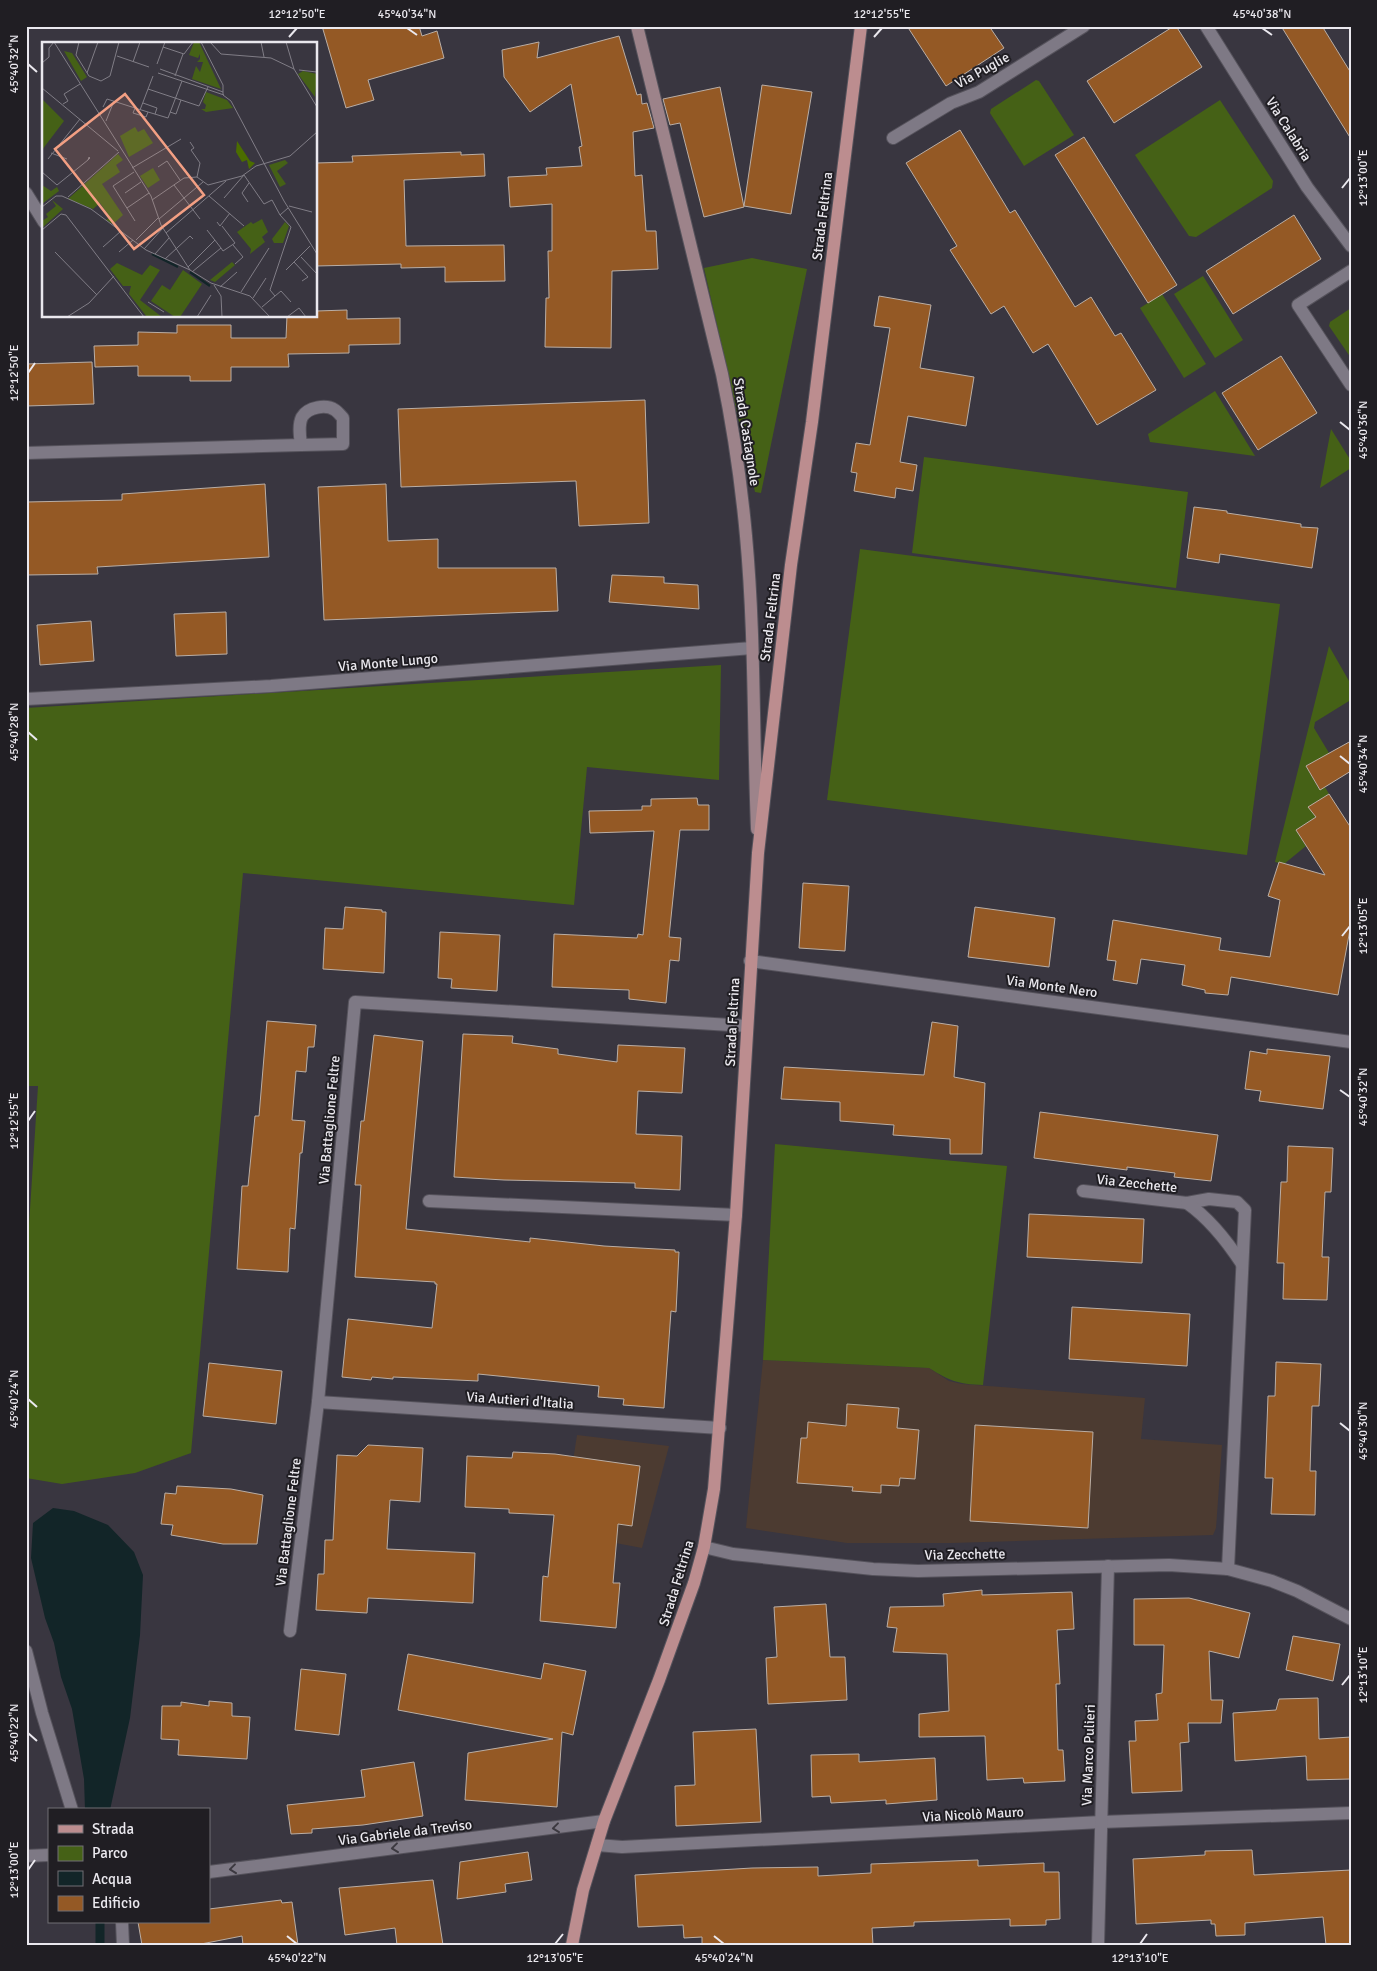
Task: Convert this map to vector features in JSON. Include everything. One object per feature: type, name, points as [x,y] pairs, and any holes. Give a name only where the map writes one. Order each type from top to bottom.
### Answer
[{"type":"main road","name":"Strada Castagnole","points":[[638,26],[722,374],[732,423],[746,537],[752,648],[758,853]]},
{"type":"main road","name":"Strada Feltrina","points":[[572,1945],[583,1890],[604,1821],[676,1635],[704,1547],[714,1489],[736,1215],[758,853],[790,575],[813,413],[861,26]]},
{"type":"street","name":"Via Puglie","points":[[892,138],[951,103],[979,92],[1084,26]]},
{"type":"street","name":"Via Calabria","points":[[1206,26],[1307,187],[1351,246]]},
{"type":"street","points":[[26,193],[42,219]]},
{"type":"street","points":[[1351,271],[1298,305],[1351,385]]},
{"type":"street","points":[[26,453],[300,445]]},
{"type":"street","name":"Via Monte Lungo","points":[[26,699],[271,686],[752,648]]},
{"type":"street","name":"Via Monte Nero","points":[[750,961],[1351,1042]]},
{"type":"street","name":"Via Battaglione Feltre","points":[[290,1631],[318,1402],[355,1002],[747,1026]]},
{"type":"street","name":"Via Zecchette","points":[[1083,1192],[1187,1203],[1209,1199],[1237,1202],[1245,1210],[1228,1569]]},
{"type":"street","points":[[429,1201],[736,1215]]},
{"type":"street","name":"Via Zecchette","points":[[1187,1203],[1200,1212],[1228,1243],[1242,1264]]},
{"type":"street","name":"Via Autieri d'Italia","points":[[318,1402],[720,1428]]},
{"type":"street","name":"Via Zecchette","points":[[704,1547],[733,1554],[873,1569],[918,1571],[1169,1565],[1228,1569],[1272,1580],[1351,1619]]},
{"type":"street","name":"Via Marco Pulieri","points":[[1098,1945],[1108,1566]]},
{"type":"street","points":[[26,1652],[42,1713],[71,1808]]},
{"type":"street","name":"Via Nicolò Mauro","points":[[597,1845],[622,1847],[1101,1822],[1351,1813]]},
{"type":"street","name":"Via Gabriele da Treviso","points":[[210,1872],[604,1821]]},
{"type":"street","points":[[26,1856],[48,1855]]},
{"type":"street","points":[[122,1924],[123,1945]]},
{"type":"shaded area","points":[[763,1360],[929,1368],[949,1381],[962,1384],[1145,1398],[1141,1439],[1222,1445],[1216,1528],[1213,1535],[951,1543],[847,1543],[746,1528]]},
{"type":"shaded area","points":[[577,1435],[669,1446],[642,1548],[562,1533]]},
{"type":"green space","points":[[1036,80],[1039,81],[1074,135],[1024,166],[990,113],[991,109]]},
{"type":"green space","points":[[1220,100],[1273,181],[1272,188],[1196,237],[1189,236],[1135,155]]},
{"type":"green space","points":[[752,258],[807,269],[761,493],[755,492],[704,268]]},
{"type":"green space","points":[[1203,276],[1243,340],[1215,358],[1174,294]]},
{"type":"green space","points":[[1162,294],[1206,364],[1184,378],[1140,308]]},
{"type":"green space","points":[[1351,308],[1351,358],[1329,326],[1330,322]]},
{"type":"green space","points":[[1215,391],[1255,456],[1150,442],[1148,434]]},
{"type":"green space","points":[[1331,429],[1351,461],[1351,468],[1320,488]]},
{"type":"green space","points":[[924,457],[1188,492],[1176,588],[912,553]]},
{"type":"green space","points":[[860,549],[1280,604],[1247,855],[827,800]]},
{"type":"green space","points":[[1329,646],[1349,681],[1349,701],[1315,722],[1314,728],[1341,773],[1306,766],[1319,789],[1325,787],[1329,794],[1309,807],[1316,817],[1296,830],[1306,846],[1284,864],[1275,862]]},
{"type":"green space","points":[[721,665],[719,780],[587,767],[574,905],[243,873],[191,1453],[135,1473],[62,1484],[26,1478],[26,1271],[38,1086],[26,1086],[26,708]]},
{"type":"green space","points":[[775,1144],[1007,1166],[983,1385],[954,1381],[929,1368],[763,1360]]},
{"type":"water","points":[[53,1508],[74,1511],[108,1525],[134,1552],[143,1575],[140,1635],[130,1718],[110,1808],[85,1808],[84,1779],[72,1709],[61,1677],[54,1643],[45,1618],[31,1558],[33,1523]]},
{"type":"building","points":[[322,26],[419,26],[422,36],[437,31],[444,58],[368,80],[374,100],[346,108]]},
{"type":"building","points":[[907,26],[989,26],[1004,48],[946,86]]},
{"type":"building","points":[[1176,26],[1202,67],[1114,123],[1087,81]]},
{"type":"building","points":[[1281,26],[1322,26],[1351,73],[1351,139]]},
{"type":"building","points":[[619,36],[637,95],[641,94],[642,104],[647,103],[654,128],[633,132],[635,176],[642,175],[646,231],[656,231],[658,269],[612,271],[611,348],[545,347],[546,298],[549,298],[548,251],[552,251],[552,204],[510,207],[508,177],[547,175],[546,168],[582,166],[579,147],[582,146],[571,84],[530,112],[504,77],[502,50],[539,42],[537,58]]},
{"type":"building","points":[[762,85],[812,92],[791,214],[744,206]]},
{"type":"building","points":[[720,87],[744,207],[704,217],[680,123],[670,125],[663,99]]},
{"type":"building","points":[[960,130],[1010,213],[1015,210],[1075,307],[1091,297],[1115,336],[1121,333],[1156,390],[1097,425],[1048,344],[1033,353],[1004,306],[991,314],[950,250],[957,246],[906,163]]},
{"type":"building","points":[[1084,137],[1177,285],[1148,303],[1055,155]]},
{"type":"building","points":[[461,152],[461,155],[484,154],[485,176],[404,180],[406,246],[504,245],[505,281],[445,282],[445,267],[401,268],[401,264],[318,266],[318,163],[353,162],[352,156]]},
{"type":"building","points":[[1294,215],[1321,259],[1233,314],[1206,271]]},
{"type":"building","points":[[879,296],[931,305],[920,368],[974,377],[966,426],[908,416],[900,462],[917,465],[913,491],[896,488],[895,498],[854,491],[857,473],[851,472],[856,443],[870,445],[890,328],[874,326]]},
{"type":"building","points":[[347,310],[347,319],[400,318],[400,344],[349,345],[349,353],[288,354],[289,367],[231,367],[231,381],[190,381],[190,376],[138,376],[138,366],[95,367],[94,346],[138,345],[138,332],[177,333],[177,325],[231,325],[231,338],[286,338],[287,318],[318,318],[318,311]]},
{"type":"building","points":[[1281,356],[1317,413],[1258,450],[1222,393]]},
{"type":"building","points":[[92,362],[94,404],[26,406],[26,364]]},
{"type":"building","points":[[645,400],[649,523],[579,526],[576,481],[401,487],[398,409]]},
{"type":"building","points":[[265,484],[269,557],[97,567],[98,574],[26,575],[26,502],[122,500],[122,494]]},
{"type":"building","points":[[386,484],[388,541],[438,539],[438,568],[556,568],[558,611],[324,620],[318,487]]},
{"type":"building","points":[[1194,507],[1301,524],[1301,527],[1318,528],[1312,568],[1220,554],[1219,563],[1187,558]]},
{"type":"building","points":[[612,575],[664,577],[664,583],[698,585],[699,609],[609,602]]},
{"type":"building","points":[[226,612],[227,654],[176,656],[174,614]]},
{"type":"building","points":[[91,621],[94,661],[40,665],[37,625]]},
{"type":"building","points":[[1351,741],[1351,771],[1320,790],[1306,766]]},
{"type":"building","points":[[1329,794],[1351,828],[1351,924],[1338,995],[1231,977],[1228,995],[1205,993],[1205,990],[1182,985],[1185,965],[1141,959],[1137,984],[1113,980],[1116,961],[1107,960],[1113,920],[1221,938],[1219,950],[1270,957],[1280,900],[1268,896],[1279,862],[1325,875],[1296,830],[1316,817],[1308,807]]},
{"type":"building","points":[[697,798],[698,805],[709,805],[709,830],[680,830],[669,937],[681,938],[679,961],[670,960],[666,1003],[629,999],[629,990],[552,987],[554,934],[637,938],[638,934],[643,935],[654,831],[590,833],[589,811],[642,810],[642,806],[651,806],[651,799]]},
{"type":"building","points":[[803,883],[849,886],[845,951],[799,948]]},
{"type":"building","points":[[345,907],[382,910],[382,912],[386,912],[384,973],[323,969],[325,928],[343,929]]},
{"type":"building","points":[[975,907],[1055,918],[1049,967],[968,957]]},
{"type":"building","points":[[440,932],[500,935],[497,991],[451,988],[452,979],[438,978]]},
{"type":"building","points":[[267,1021],[316,1025],[314,1047],[308,1047],[306,1072],[296,1071],[292,1120],[305,1121],[302,1153],[300,1153],[295,1229],[290,1228],[288,1272],[237,1269],[242,1186],[248,1186],[255,1116],[259,1116]]},
{"type":"building","points":[[932,1022],[958,1026],[954,1077],[985,1083],[982,1154],[950,1154],[950,1139],[893,1135],[894,1125],[840,1121],[840,1102],[781,1099],[784,1067],[924,1075]]},
{"type":"building","points":[[463,1034],[513,1036],[512,1043],[558,1049],[558,1054],[617,1062],[618,1045],[685,1048],[682,1093],[638,1091],[636,1134],[682,1136],[680,1190],[635,1188],[635,1183],[454,1177]]},
{"type":"building","points":[[374,1035],[423,1041],[406,1229],[530,1242],[530,1238],[604,1246],[675,1250],[675,1252],[679,1252],[676,1312],[671,1311],[664,1408],[623,1405],[624,1399],[598,1397],[599,1386],[478,1374],[478,1381],[393,1377],[393,1379],[372,1377],[371,1380],[342,1377],[348,1319],[432,1328],[437,1284],[435,1282],[355,1277],[361,1185],[355,1185],[361,1121],[364,1121]]},
{"type":"building","points":[[1267,1049],[1330,1056],[1323,1109],[1259,1101],[1261,1091],[1245,1089],[1250,1051],[1267,1054]]},
{"type":"building","points":[[1040,1112],[1218,1135],[1211,1181],[1174,1177],[1175,1173],[1127,1167],[1127,1170],[1034,1158]]},
{"type":"building","points":[[1288,1146],[1333,1148],[1331,1192],[1325,1192],[1322,1257],[1329,1257],[1327,1300],[1283,1299],[1284,1263],[1277,1263],[1281,1182],[1287,1182]]},
{"type":"building","points":[[1029,1214],[1144,1219],[1142,1263],[1027,1257]]},
{"type":"building","points":[[1072,1307],[1190,1314],[1187,1366],[1069,1359]]},
{"type":"building","points":[[1276,1362],[1321,1364],[1319,1406],[1312,1406],[1310,1471],[1316,1471],[1315,1515],[1271,1514],[1273,1478],[1265,1478],[1268,1396],[1275,1396]]},
{"type":"building","points":[[209,1363],[282,1371],[276,1424],[203,1416]]},
{"type":"building","points":[[847,1404],[899,1408],[897,1428],[919,1430],[915,1479],[900,1478],[899,1486],[881,1485],[881,1493],[852,1491],[853,1487],[797,1483],[801,1438],[807,1438],[808,1422],[846,1426]]},
{"type":"building","points":[[975,1425],[1093,1432],[1088,1528],[970,1521]]},
{"type":"building","points":[[368,1445],[423,1448],[420,1502],[390,1500],[387,1549],[475,1553],[473,1603],[368,1598],[367,1613],[316,1610],[318,1574],[324,1574],[325,1540],[333,1540],[337,1455],[357,1456]]},
{"type":"building","points":[[513,1452],[555,1454],[640,1466],[632,1526],[618,1524],[613,1583],[620,1583],[616,1628],[540,1621],[543,1576],[548,1577],[554,1515],[509,1513],[509,1509],[465,1507],[467,1456],[512,1458]]},
{"type":"building","points":[[177,1486],[231,1489],[263,1495],[257,1544],[223,1544],[171,1535],[173,1525],[161,1524],[165,1493],[176,1494]]},
{"type":"building","points":[[982,1590],[982,1595],[1072,1592],[1074,1629],[1057,1630],[1060,1684],[1056,1684],[1058,1750],[1063,1750],[1065,1781],[1024,1783],[1023,1778],[987,1780],[985,1736],[919,1737],[919,1714],[949,1711],[947,1654],[893,1652],[897,1628],[887,1627],[890,1607],[944,1606],[943,1594]]},
{"type":"building","points":[[1189,1598],[1250,1613],[1239,1658],[1209,1651],[1211,1700],[1223,1700],[1221,1723],[1188,1723],[1189,1742],[1180,1743],[1182,1791],[1132,1793],[1129,1741],[1136,1741],[1135,1721],[1158,1720],[1156,1694],[1162,1693],[1164,1645],[1134,1645],[1134,1599]]},
{"type":"building","points":[[826,1604],[830,1657],[845,1657],[847,1700],[768,1704],[766,1658],[777,1657],[774,1607]]},
{"type":"building","points":[[1293,1636],[1340,1644],[1333,1681],[1286,1670]]},
{"type":"building","points":[[408,1654],[541,1679],[544,1663],[586,1671],[573,1735],[562,1732],[557,1807],[465,1800],[468,1753],[553,1739],[398,1710]]},
{"type":"building","points":[[301,1669],[346,1674],[339,1735],[295,1730]]},
{"type":"building","points":[[1318,1698],[1319,1739],[1351,1737],[1351,1779],[1307,1780],[1306,1756],[1235,1761],[1233,1713],[1276,1710],[1279,1699]]},
{"type":"building","points":[[209,1701],[232,1703],[232,1716],[250,1717],[247,1759],[178,1755],[179,1740],[161,1739],[162,1706],[181,1706],[181,1702],[209,1706]]},
{"type":"building","points":[[756,1729],[761,1822],[676,1826],[675,1786],[695,1785],[693,1732]]},
{"type":"building","points":[[859,1754],[859,1762],[935,1758],[937,1800],[886,1804],[886,1800],[831,1803],[830,1796],[812,1797],[811,1755]]},
{"type":"building","points":[[414,1762],[423,1816],[363,1825],[312,1829],[312,1833],[291,1834],[287,1805],[365,1797],[361,1770]]},
{"type":"building","points":[[1252,1850],[1254,1875],[1351,1870],[1351,1945],[1326,1945],[1323,1917],[1245,1923],[1245,1935],[1216,1936],[1215,1924],[1211,1924],[1211,1920],[1136,1924],[1133,1859],[1205,1855],[1205,1851]]},
{"type":"building","points":[[528,1852],[532,1880],[505,1884],[506,1892],[457,1899],[460,1862]]},
{"type":"building","points":[[978,1860],[978,1866],[1044,1863],[1044,1872],[1059,1872],[1060,1919],[1046,1920],[1046,1925],[1010,1926],[1010,1919],[914,1922],[914,1926],[872,1928],[873,1945],[702,1945],[702,1937],[684,1938],[683,1925],[638,1927],[635,1875],[752,1868],[818,1867],[818,1876],[871,1873],[871,1864]]},
{"type":"building","points":[[433,1880],[443,1945],[397,1945],[395,1928],[345,1935],[339,1888]]},
{"type":"building","points":[[281,1900],[282,1903],[292,1902],[298,1945],[243,1945],[242,1936],[196,1945],[142,1945],[138,1924],[210,1924],[210,1909]]},
{"type":"waterway","points":[[100,1924],[100,1945]]}]
